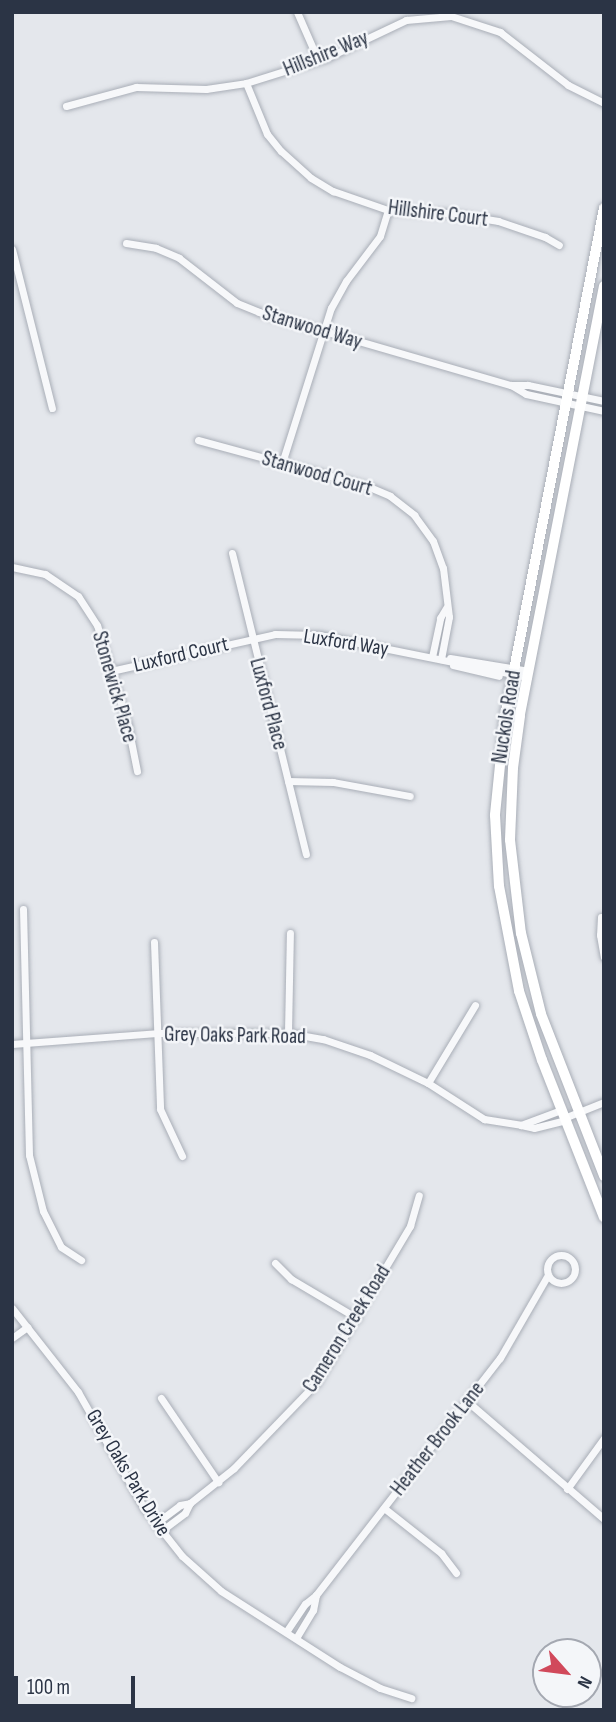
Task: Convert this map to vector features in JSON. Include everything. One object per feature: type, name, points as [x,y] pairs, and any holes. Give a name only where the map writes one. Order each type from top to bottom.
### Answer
[{"type":"main road","name":"Nuckols Road","points":[[604,208],[513,674],[497,773],[495,815],[499,886],[519,991],[563,1116],[604,1217]]},
{"type":"main road","name":"Nuckols Road","points":[[604,286],[516,746],[510,840],[517,905],[541,1014],[604,1176]]},
{"type":"street","points":[[297,12],[318,60]]},
{"type":"street","name":"Hillshire Way","points":[[65,106],[136,87],[206,89],[246,83],[318,60],[394,24],[427,16],[450,16],[500,32],[568,85],[604,103]]},
{"type":"street","name":"Hillshire Court","points":[[246,83],[267,134],[293,164],[333,191],[388,210],[473,216],[523,229],[559,245]]},
{"type":"street","points":[[282,463],[337,296],[380,236],[388,210]]},
{"type":"street","name":"Stanwood Way","points":[[126,243],[156,248],[179,258],[247,308],[512,385],[581,402]]},
{"type":"street","points":[[12,249],[52,408]]},
{"type":"street","points":[[581,402],[604,401]]},
{"type":"street","points":[[581,402],[604,411]]},
{"type":"street","name":"Stanwood Court","points":[[198,440],[376,489],[414,514],[425,528],[439,555],[445,583],[449,617],[441,659]]},
{"type":"street","name":"Luxford Place","points":[[232,554],[306,854]]},
{"type":"street","name":"Stonewick Place","points":[[12,567],[45,574],[78,596],[97,625],[138,771]]},
{"type":"street","name":"Stanwood Court","points":[[432,657],[440,618],[446,608]]},
{"type":"street","name":"Luxford Way","points":[[251,639],[275,634],[319,635],[441,659],[459,657],[528,676]]},
{"type":"street","name":"Luxford Court","points":[[111,671],[251,639]]},
{"type":"street","points":[[288,781],[333,782],[410,796]]},
{"type":"street","points":[[23,909],[32,1166],[43,1211],[61,1247],[81,1260]]},
{"type":"street","points":[[601,917],[600,935],[604,957]]},
{"type":"street","points":[[288,1033],[290,933]]},
{"type":"street","points":[[154,942],[160,1109],[183,1156]]},
{"type":"street","points":[[428,1083],[475,1005]]},
{"type":"street","name":"Grey Oaks Park Road","points":[[12,1044],[157,1034],[288,1033],[323,1039],[370,1055],[428,1083],[484,1119],[521,1125],[578,1113],[604,1102]]},
{"type":"street","name":"Cameron Creek Road","points":[[155,1524],[218,1482],[302,1401],[357,1318],[410,1226],[419,1195]]},
{"type":"street","points":[[275,1263],[291,1279],[357,1318]]},
{"type":"street","name":"Heather Brook Lane","points":[[286,1632],[305,1604],[316,1595],[468,1402],[500,1358],[548,1275]]},
{"type":"street","name":"Grey Oaks Park Drive","points":[[12,1308],[78,1392],[155,1524],[182,1556],[221,1591],[296,1639],[361,1679],[411,1698]]},
{"type":"street","points":[[12,1338],[27,1327]]},
{"type":"street","points":[[161,1398],[218,1482]]},
{"type":"street","points":[[468,1402],[604,1519]]},
{"type":"street","points":[[567,1489],[604,1438]]},
{"type":"street","name":"Cameron Creek Road","points":[[161,1531],[185,1513],[190,1503]]},
{"type":"street","points":[[384,1508],[441,1553],[456,1573]]},
{"type":"street","points":[[296,1639],[313,1610],[316,1595]]}]
